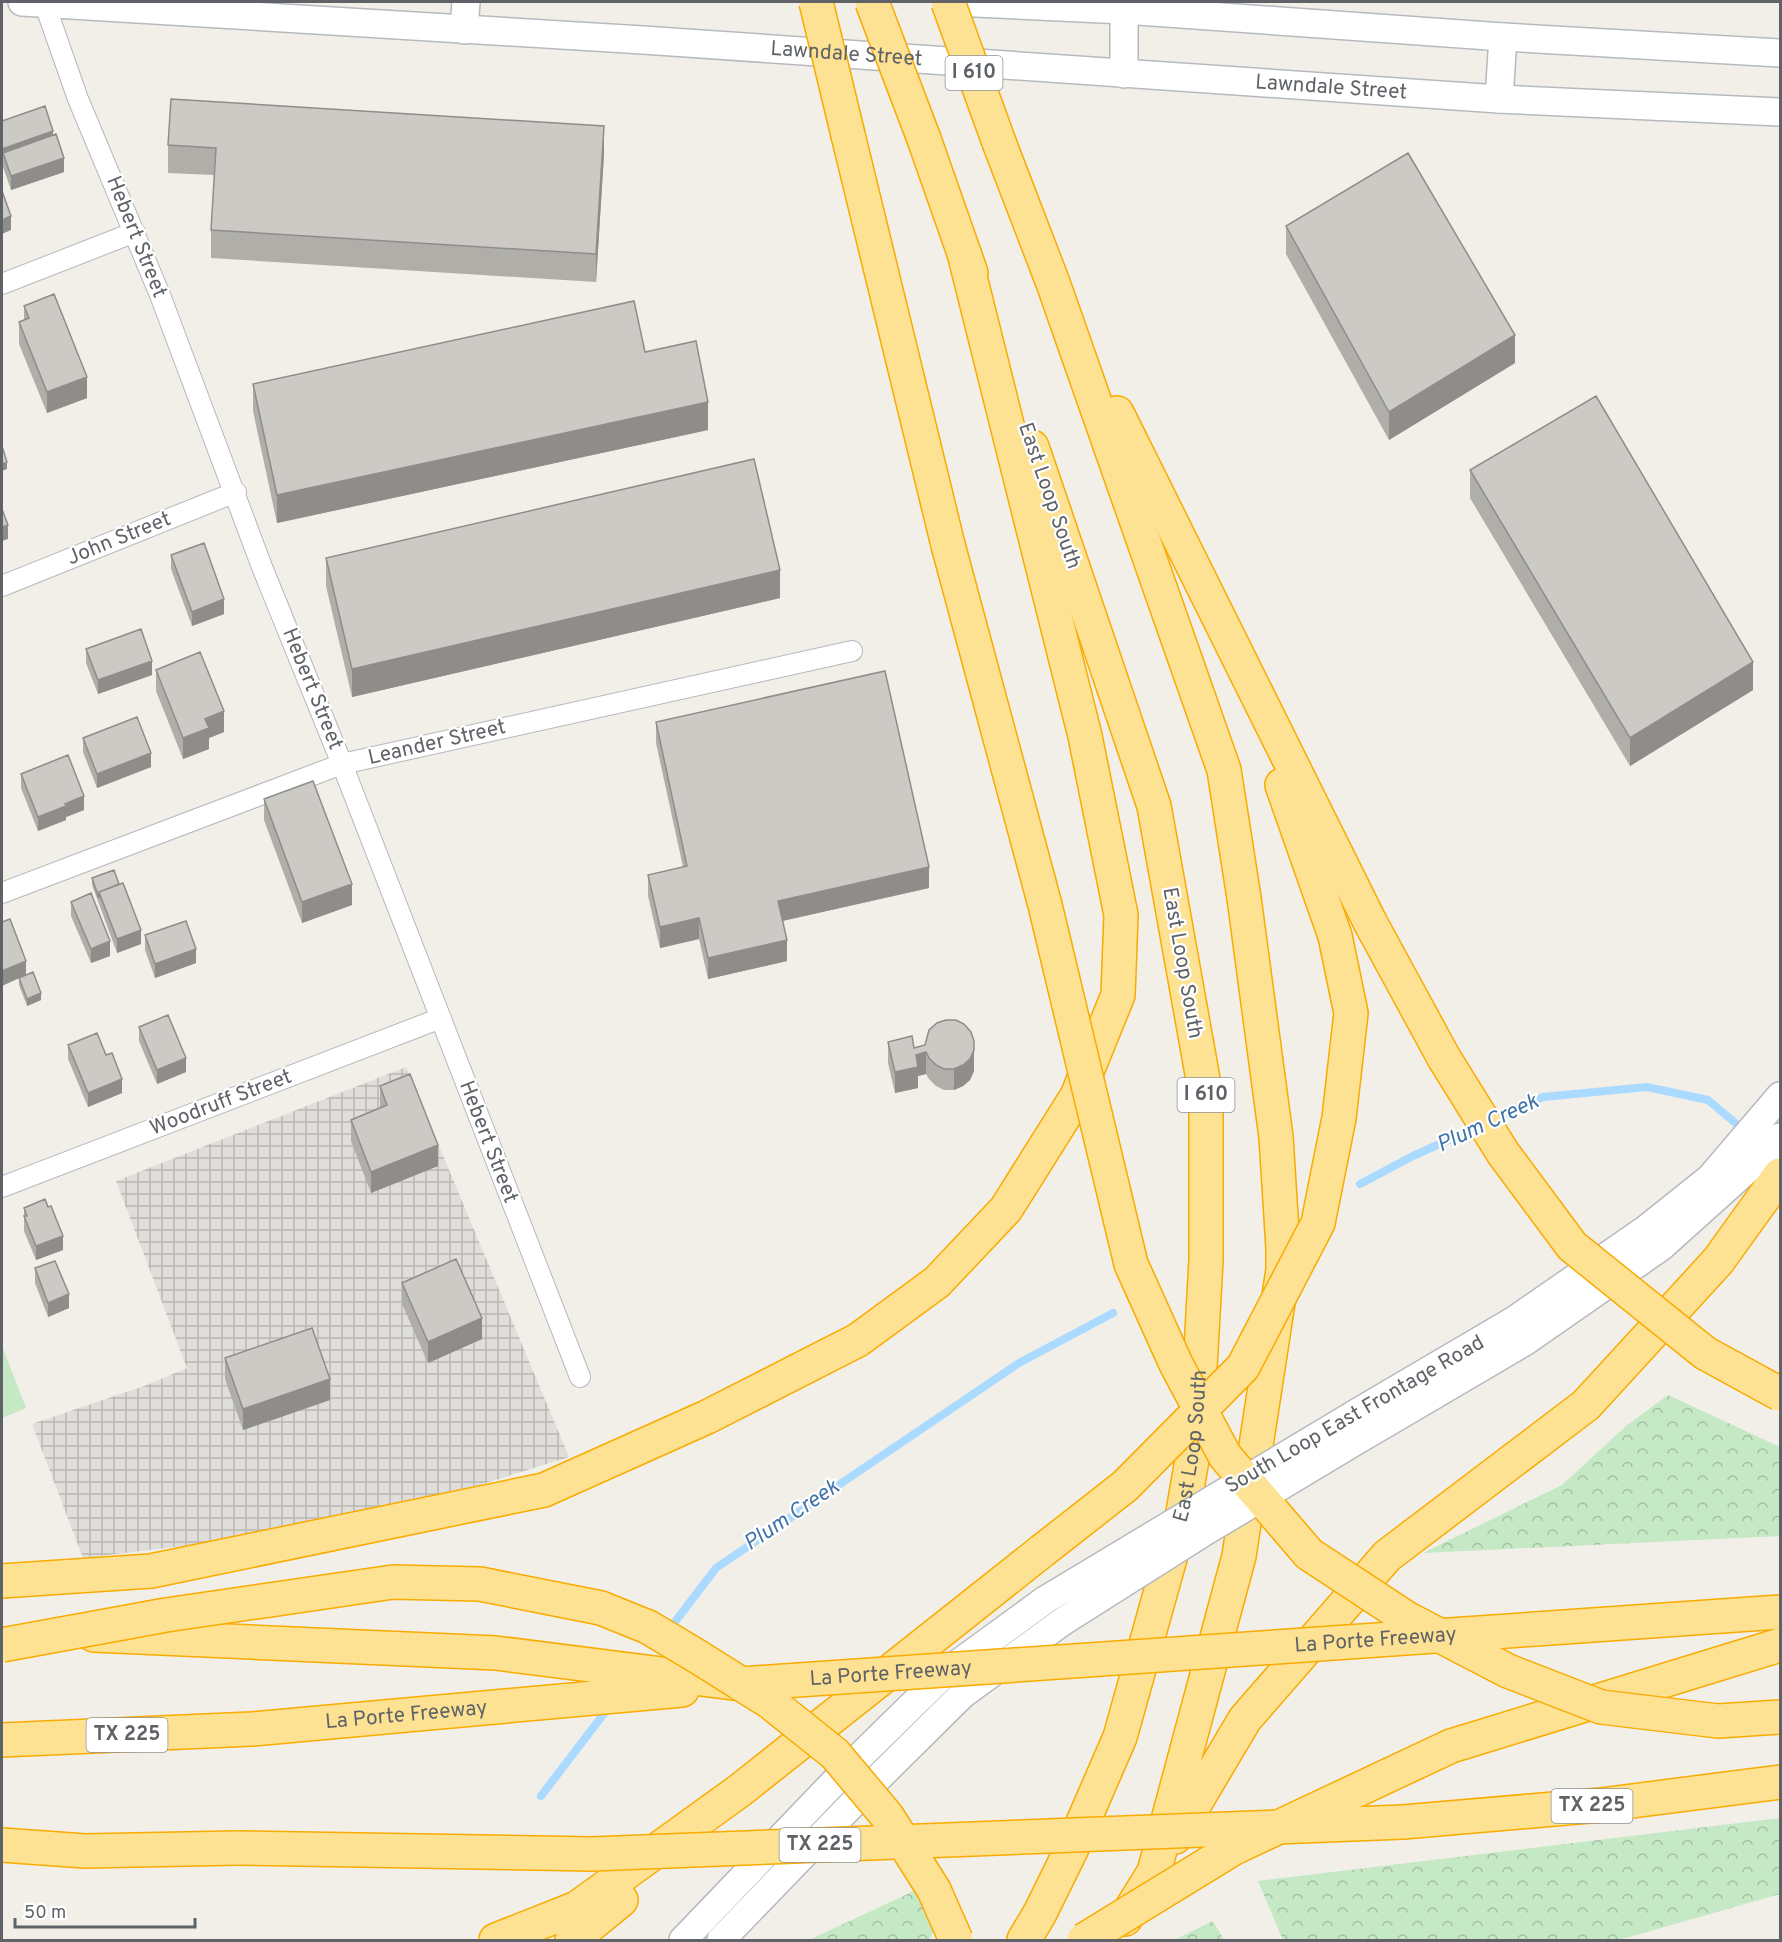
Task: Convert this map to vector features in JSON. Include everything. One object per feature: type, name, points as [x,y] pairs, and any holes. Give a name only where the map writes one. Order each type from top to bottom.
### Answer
[{"type":"highway","points":[[816,2],[948,545],[1046,905],[1131,1264],[1176,1364],[1225,1456],[1309,1554],[1408,1619],[1508,1671],[1601,1707],[1718,1721],[1780,1717]]},
{"type":"highway","name":"East Loop South","points":[[872,2],[964,253],[1119,698],[1154,806],[1206,1096],[1206,1260],[1201,1360],[1194,1448],[1183,1512],[1120,1737],[1071,1850],[1024,1941]]},
{"type":"highway","name":"I 610","points":[[948,2],[1053,283],[1224,770],[1244,898],[1276,1137],[1283,1270],[1239,1556],[1154,1872],[1111,1941]]},
{"type":"highway","points":[[2,1581],[151,1571],[544,1490],[707,1417],[858,1340],[937,1282],[1006,1209],[1077,1096],[1118,995],[1122,915],[1085,736],[964,253]]},
{"type":"highway","points":[[1053,283],[1370,922],[1444,1058],[1503,1153],[1572,1246],[1705,1353],[1780,1394]]},
{"type":"highway","points":[[496,1941],[577,1908],[739,1791],[1125,1486],[1243,1367],[1318,1223],[1340,1118],[1351,1013],[1335,936],[1227,634]]},
{"type":"highway","points":[[1154,1872],[1245,1719],[1387,1556],[1586,1405],[1718,1261],[1780,1175]]},
{"type":"highway","points":[[2,1645],[166,1615],[393,1582],[480,1584],[601,1608],[648,1628],[705,1661],[770,1702],[835,1754],[886,1816],[934,1890],[956,1941]]},
{"type":"highway","name":"La Porte Freeway","points":[[2,1740],[252,1729],[741,1684],[1780,1612]]},
{"type":"highway","points":[[2,1632],[496,1653],[741,1684]]},
{"type":"highway","points":[[1084,1941],[1234,1848],[1451,1746],[1780,1645]]},
{"type":"highway","name":"TX 225","points":[[2,1845],[85,1851],[238,1848],[592,1854],[1403,1822],[1601,1805],[1780,1782]]},
{"type":"highway","points":[[572,1941],[605,1914],[739,1791]]},
{"type":"highway","points":[[2,1863],[85,1851]]},
{"type":"main road","name":"Lawndale Street","points":[[37,2],[655,41],[1499,99],[1780,112]]},
{"type":"main road","points":[[464,30],[466,2]]},
{"type":"main road","points":[[955,2],[1124,10],[1503,37],[1780,53]]},
{"type":"main road","points":[[1124,10],[1124,74]]},
{"type":"main road","points":[[1499,99],[1503,37]]},
{"type":"main road","name":"South Loop East Frontage Road","points":[[683,1941],[842,1774],[945,1673],[1045,1600],[1359,1425],[1526,1341],[1661,1247],[1681,1215],[1710,1178],[1780,1096]]},
{"type":"main road","name":"South Loop East Frontage Road","points":[[1681,1215],[1769,1150],[1780,1137]]},
{"type":"main road","name":"South Loop East Frontage Road","points":[[721,1941],[862,1794],[963,1694],[1062,1622],[1201,1534],[1359,1425]]},
{"type":"street","name":"Hebert Street","points":[[37,2],[135,232],[236,492],[262,567],[342,764],[580,1377]]},
{"type":"street","points":[[2,284],[135,232]]},
{"type":"street","name":"John Street","points":[[2,586],[236,492]]},
{"type":"street","name":"Leander Street","points":[[2,893],[342,764],[852,651]]},
{"type":"street","name":"Woodruff Street","points":[[2,1187],[441,1018]]},
{"type":"shaded area","points":[[406,1067],[569,1457],[425,1502],[249,1538],[83,1558],[32,1424],[147,1385],[187,1368],[116,1181]]},
{"type":"green space","points":[[2,1346],[26,1408],[2,1418]]},
{"type":"green space","points":[[1668,1395],[1780,1447],[1780,1536],[1423,1553],[1562,1485],[1626,1426]]},
{"type":"green space","points":[[1780,1818],[1780,1894],[1619,1940],[1283,1940],[1258,1881]]},
{"type":"green space","points":[[929,1884],[936,1927],[929,1940],[809,1940]]},
{"type":"green space","points":[[1213,1921],[1224,1940],[1174,1940]]},
{"type":"building","points":[[171,99],[604,126],[596,254],[211,230],[216,148],[168,145]]},
{"type":"building","points":[[45,106],[53,131],[2,149],[2,121]]},
{"type":"building","points":[[56,134],[64,158],[11,176],[3,153]]},
{"type":"building","points":[[1408,153],[1515,335],[1389,412],[1286,226]]},
{"type":"building","points":[[2,191],[11,216],[2,220]]},
{"type":"building","points":[[54,294],[87,377],[47,392],[19,322],[29,318],[24,306]]},
{"type":"building","points":[[634,301],[645,352],[696,341],[708,402],[277,495],[253,384]]},
{"type":"building","points":[[1596,396],[1753,662],[1630,738],[1470,470]]},
{"type":"building","points":[[2,446],[7,462],[2,464]]},
{"type":"building","points":[[754,459],[780,570],[352,669],[326,558]]},
{"type":"building","points":[[2,509],[8,525],[2,527]]},
{"type":"building","points":[[204,543],[224,599],[192,612],[171,555]]},
{"type":"building","points":[[141,629],[152,661],[98,680],[86,649]]},
{"type":"building","points":[[200,652],[224,711],[205,719],[209,728],[183,738],[156,670]]},
{"type":"building","points":[[885,671],[929,867],[778,901],[787,940],[708,958],[699,918],[660,927],[648,875],[687,866],[656,722]]},
{"type":"building","points":[[137,717],[151,753],[97,774],[83,738]]},
{"type":"building","points":[[68,755],[84,796],[38,817],[21,774]]},
{"type":"building","points":[[313,781],[352,884],[302,902],[264,799]]},
{"type":"building","points":[[114,870],[119,884],[99,892],[99,898],[92,878]]},
{"type":"building","points":[[123,883],[141,930],[117,939],[99,892]]},
{"type":"building","points":[[91,893],[110,941],[91,949],[71,902]]},
{"type":"building","points":[[10,919],[26,961],[2,971],[2,922]]},
{"type":"building","points":[[186,921],[196,949],[155,964],[145,935]]},
{"type":"building","points":[[33,972],[41,993],[27,999],[19,978]]},
{"type":"building","points":[[168,1015],[186,1058],[157,1070],[139,1027]]},
{"type":"building","points":[[956,1020],[964,1024],[971,1032],[974,1050],[970,1059],[954,1069],[944,1069],[936,1065],[926,1052],[916,1055],[918,1067],[895,1072],[888,1042],[912,1036],[914,1048],[925,1045],[929,1030],[937,1023]]},
{"type":"building","points":[[97,1033],[106,1055],[112,1053],[122,1079],[88,1093],[68,1045]]},
{"type":"building","points":[[410,1074],[438,1145],[371,1172],[351,1120],[387,1105],[380,1086]]},
{"type":"building","points":[[45,1199],[48,1207],[51,1206],[63,1236],[36,1246],[24,1216],[27,1216],[24,1208]]},
{"type":"building","points":[[456,1259],[482,1318],[428,1342],[402,1283]]},
{"type":"building","points":[[55,1261],[69,1294],[48,1303],[35,1268]]},
{"type":"building","points":[[312,1328],[330,1379],[243,1409],[225,1358]]},
{"type":"waterway","name":"Plum Creek","points":[[1491,1120],[1543,1097],[1647,1087],[1708,1100],[1746,1132]]},
{"type":"waterway","name":"Plum Creek","points":[[1360,1184],[1413,1156],[1477,1127]]},
{"type":"waterway","name":"Plum Creek","points":[[668,1631],[716,1568],[1019,1363],[1113,1313]]},
{"type":"waterway","name":"Plum Creek","points":[[541,1796],[609,1707]]}]
